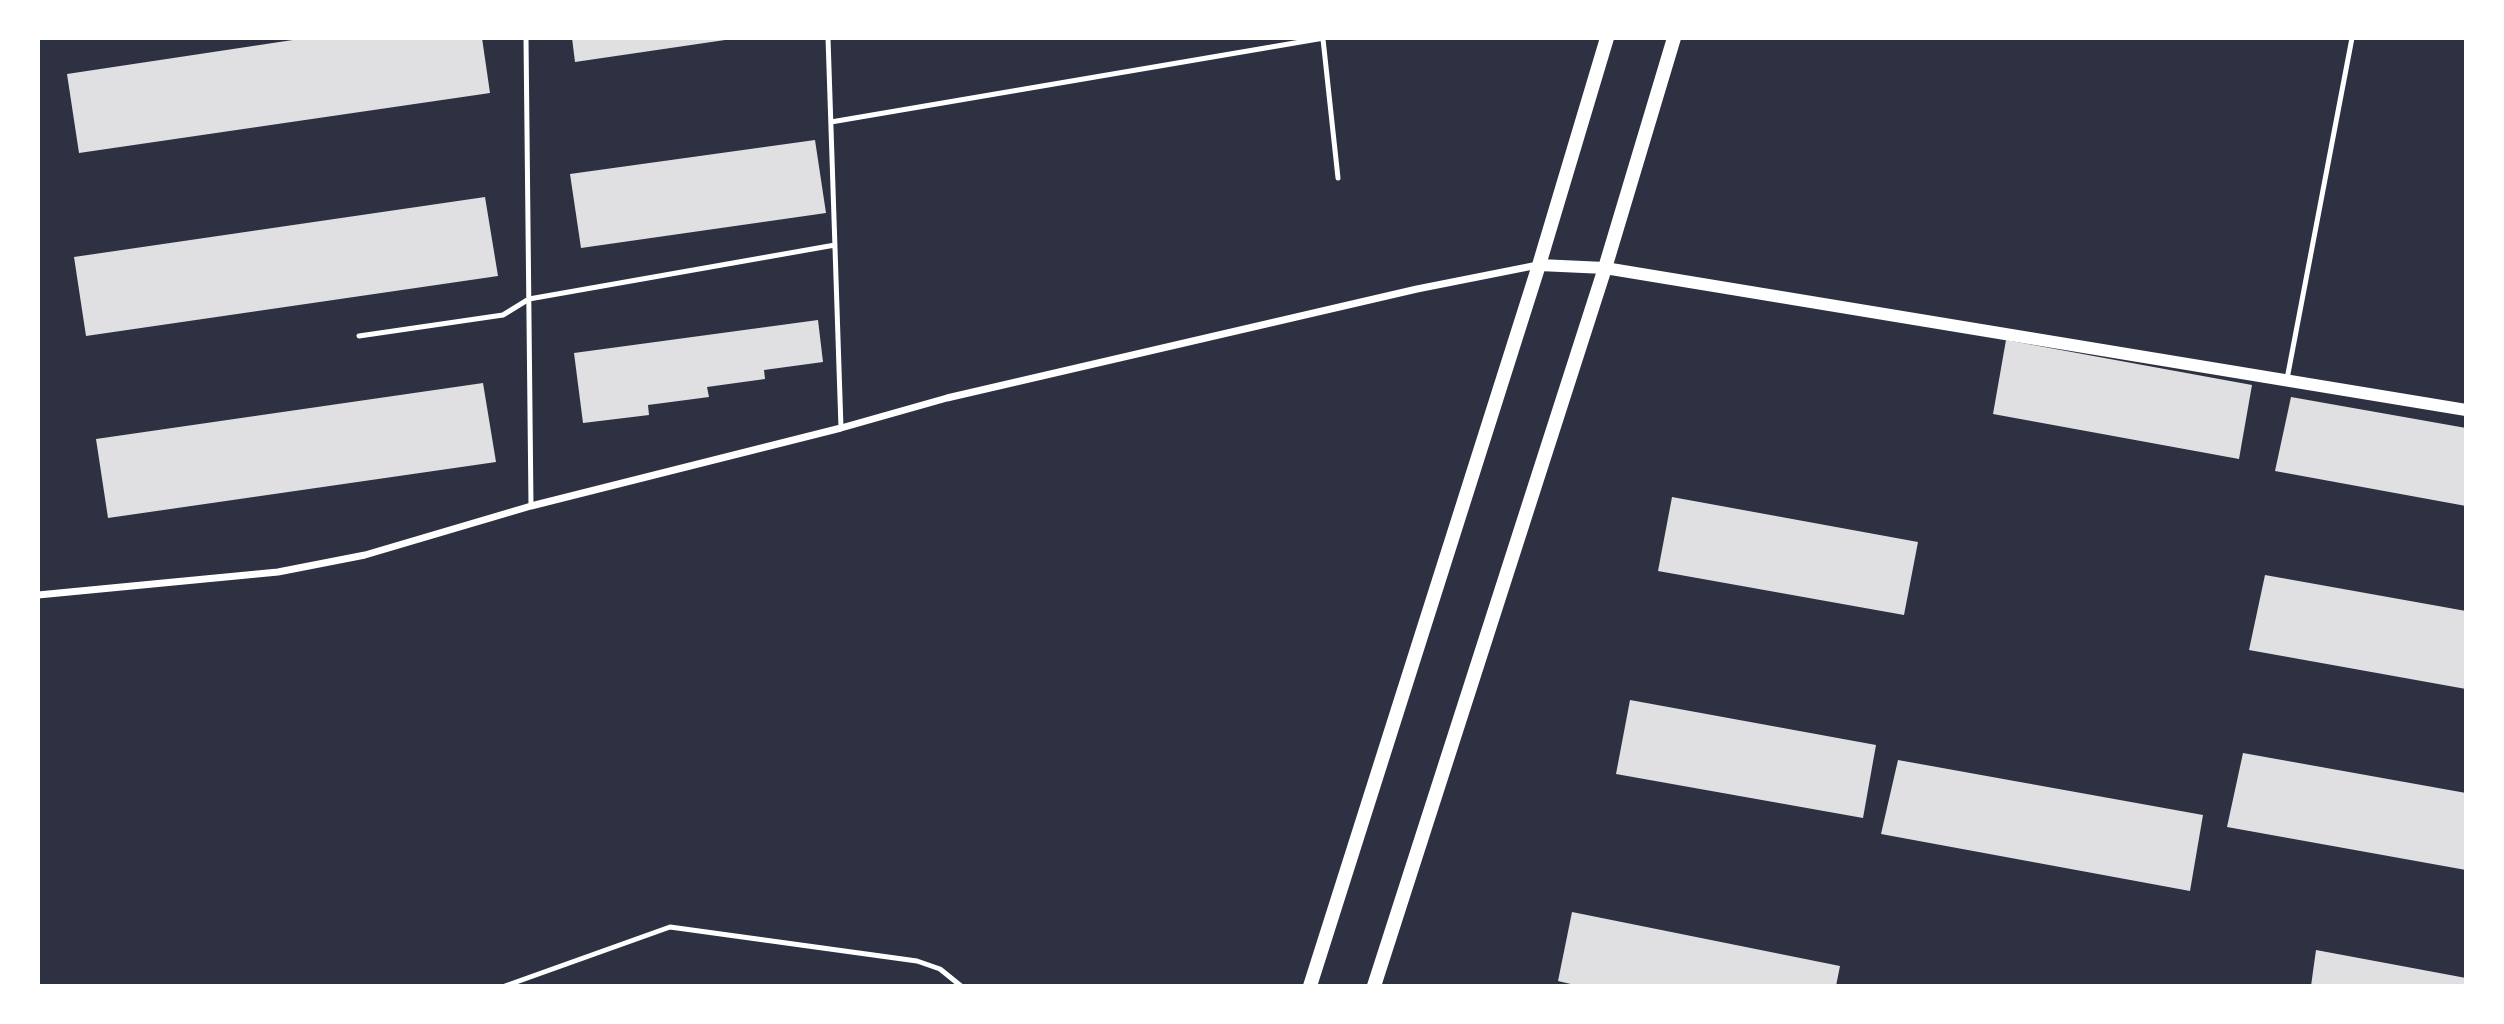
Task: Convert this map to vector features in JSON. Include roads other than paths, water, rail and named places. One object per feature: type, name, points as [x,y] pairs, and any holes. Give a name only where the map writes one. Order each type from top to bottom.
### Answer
[{"type":"main road","points":[[1310,985],[1539,265],[1607,38]]},
{"type":"main road","points":[[1374,985],[1605,268],[1674,38]]},
{"type":"street","points":[[38,595],[278,572],[365,555],[531,506],[841,428],[987,388],[1417,289],[1539,265],[1605,268],[2466,410]]},
{"type":"lane","points":[[526,38],[531,506]]},
{"type":"lane","points":[[828,38],[841,428]]},
{"type":"lane","points":[[2287,380],[2352,38]]},
{"type":"lane","points":[[831,122],[1323,39],[1338,178]]},
{"type":"lane","points":[[359,336],[503,315],[529,299],[835,245]]},
{"type":"lane","points":[[505,985],[670,927],[917,961],[940,969],[961,985]]}]
